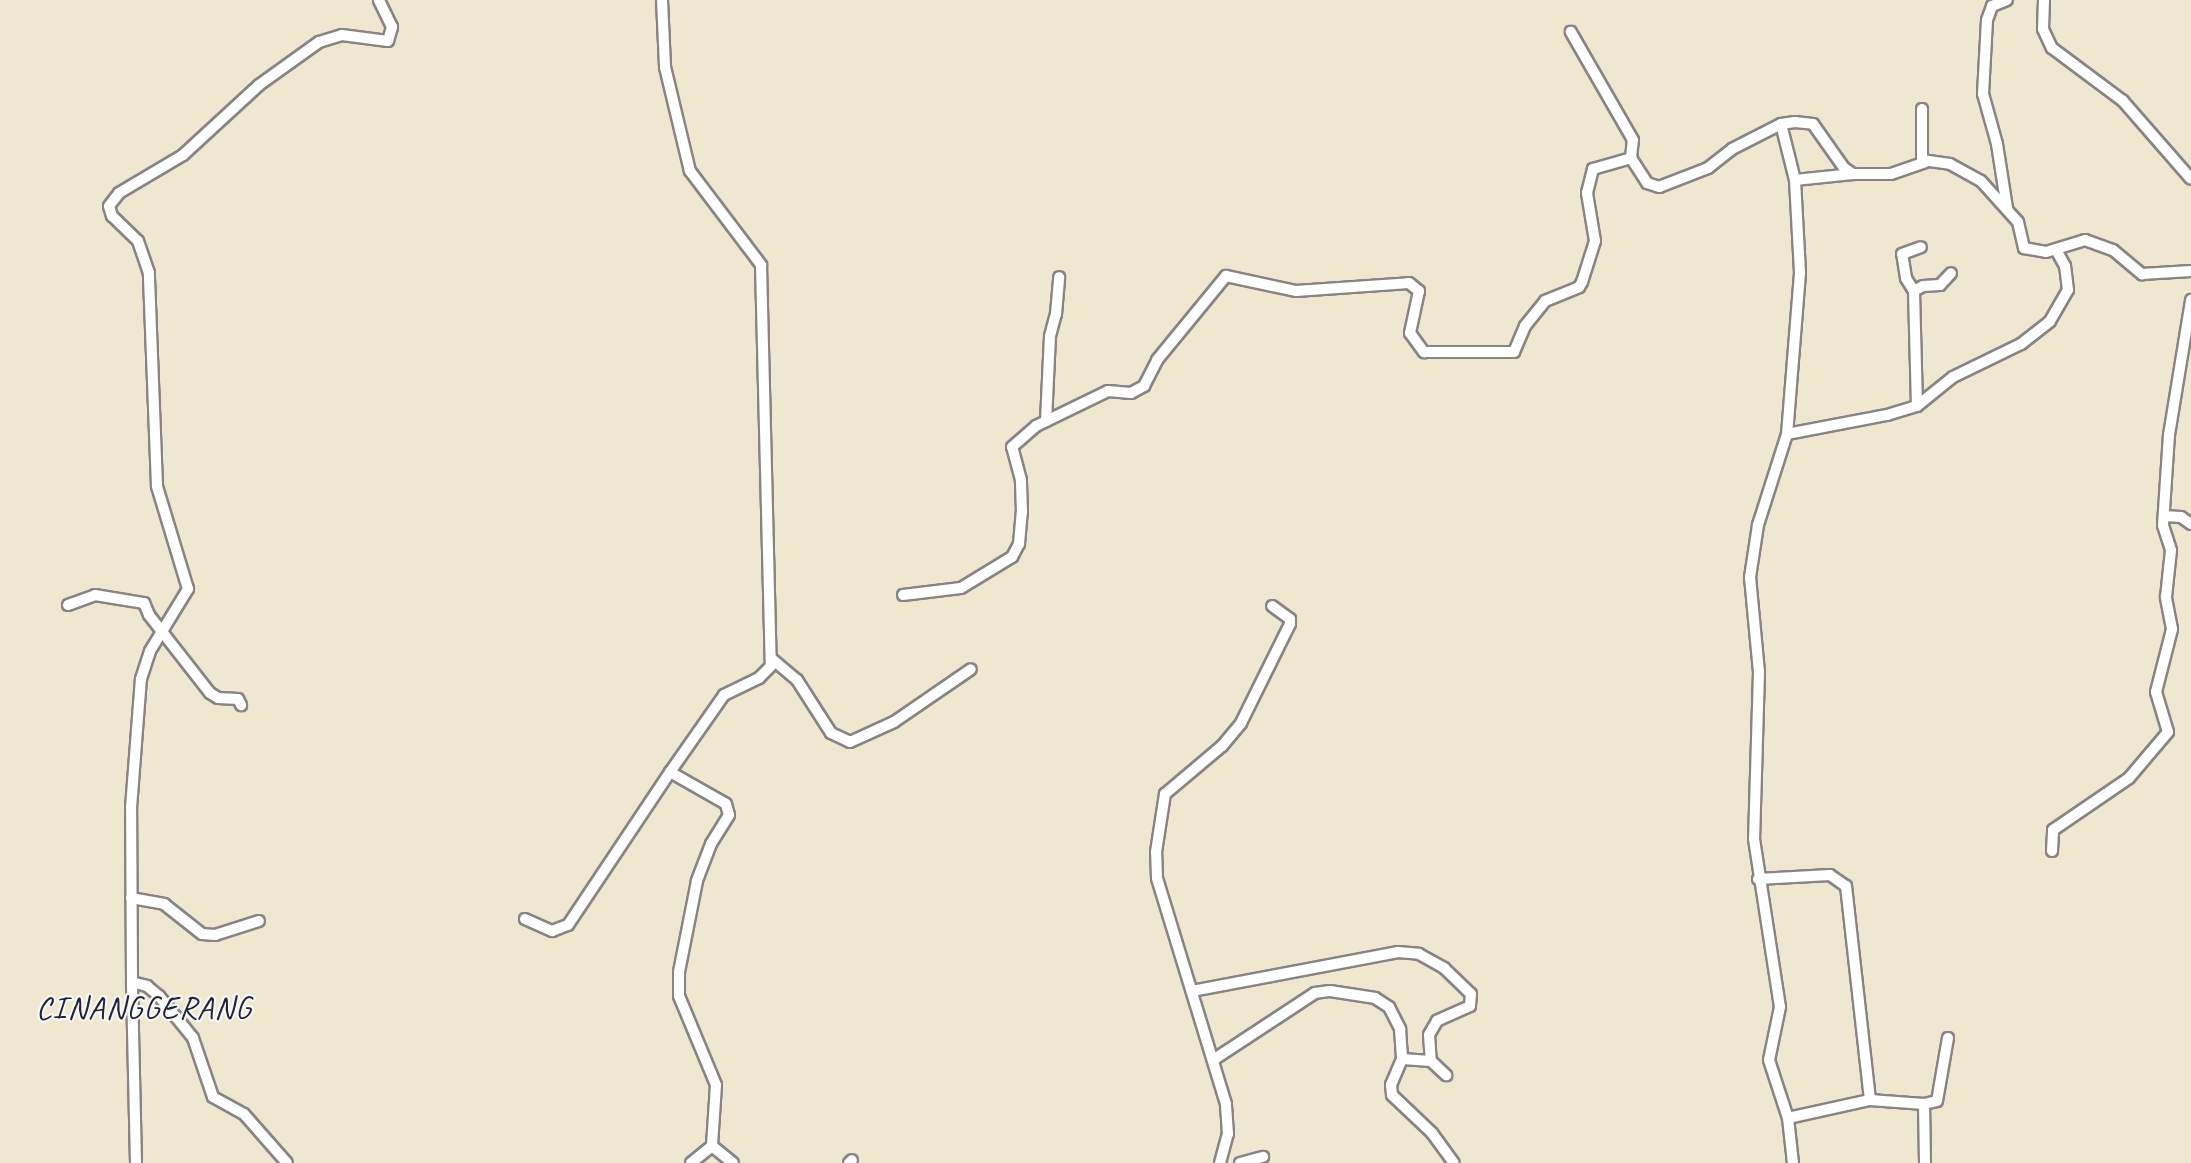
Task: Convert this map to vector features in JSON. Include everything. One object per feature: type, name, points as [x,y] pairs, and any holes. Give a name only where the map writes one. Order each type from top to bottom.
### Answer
[{"type":"street","points":[[136,1163],[131,808],[141,679],[150,651],[188,589],[158,486],[149,273],[138,241],[112,216],[110,206],[119,193],[183,155],[259,85],[319,42],[342,34],[388,41],[392,27],[379,0]]},
{"type":"street","points":[[525,919],[552,931],[568,925],[724,695],[759,678],[771,666],[761,265],[690,171],[665,67],[662,0]]},
{"type":"street","points":[[2007,0],[1992,6],[1987,20],[1983,94],[1997,144],[2007,208]]},
{"type":"street","points":[[2044,0],[2043,28],[2052,48],[2123,101],[2191,179]]},
{"type":"street","points":[[1571,32],[1633,140],[1631,158],[1647,183],[1659,187],[1708,168],[1732,150],[1781,124],[1813,124],[1844,168],[1853,174]]},
{"type":"street","points":[[1922,109],[1920,156],[1925,162]]},
{"type":"street","points":[[1781,124],[1795,180],[1800,273],[1787,434],[1758,525],[1750,578],[1759,672],[1754,839],[1758,879],[1780,1007],[1769,1060],[1788,1118],[1793,1163]]},
{"type":"street","points":[[903,595],[961,588],[1011,557],[1019,544],[1022,512],[1021,480],[1012,447],[1023,434],[1108,391],[1131,393],[1144,386],[1157,360],[1226,276],[1296,291],[1409,283],[1419,291],[1410,333],[1424,352],[1514,352],[1525,326],[1545,301],[1579,288],[1582,282],[1595,241],[1587,193],[1593,169],[1631,158]]},
{"type":"street","points":[[1795,180],[1853,174],[1891,174],[1938,160],[1964,169],[2007,208],[2018,222],[2024,248],[2038,252],[2056,250],[2085,240],[2114,250],[2142,274],[2191,271]]},
{"type":"street","points":[[1917,406],[1914,291],[1906,278],[1902,254],[1921,247]]},
{"type":"street","points":[[1787,434],[1887,415],[1917,406],[1953,378],[2021,344],[2050,321],[2068,290],[2065,266],[2056,250]]},
{"type":"street","points":[[1914,291],[1923,285],[1940,285],[1952,273]]},
{"type":"street","points":[[1046,422],[1050,336],[1056,314],[1059,277]]},
{"type":"street","points":[[2052,851],[2053,830],[2129,778],[2168,732],[2156,692],[2172,629],[2166,597],[2171,550],[2164,534],[2164,516],[2169,435],[2191,300]]},
{"type":"street","points":[[2164,516],[2181,517],[2191,524]]},
{"type":"street","points":[[68,605],[95,595],[144,603],[149,615],[164,631],[210,693],[238,699],[241,705]]},
{"type":"street","points":[[1220,1163],[1228,1118],[1157,878],[1162,804],[1170,786],[1222,746],[1241,723],[1290,624],[1290,619],[1272,606]]},
{"type":"street","points":[[772,659],[793,675],[831,733],[850,742],[894,722],[971,669]]},
{"type":"street","points":[[670,772],[726,804],[729,815],[711,844],[697,881],[679,972],[680,996],[716,1085],[712,1146],[691,1163]]},
{"type":"street","points":[[1758,879],[1830,875],[1846,886],[1870,1100]]},
{"type":"street","points":[[131,898],[174,909],[202,934],[216,935],[259,921]]},
{"type":"street","points":[[1192,991],[1398,952],[1419,954],[1444,968],[1472,999],[1466,1009],[1446,1015],[1432,1028],[1428,1042],[1431,1061],[1446,1075]]},
{"type":"street","points":[[132,982],[147,986],[159,996],[193,1038],[213,1097],[244,1114],[287,1163]]},
{"type":"street","points":[[1212,1059],[1308,996],[1330,991],[1360,994],[1384,1002],[1400,1029],[1402,1059],[1391,1085],[1392,1095],[1432,1132],[1454,1163]]},
{"type":"street","points":[[1788,1118],[1870,1100],[1924,1104],[1937,1101],[1940,1095],[1948,1038]]},
{"type":"street","points":[[1402,1059],[1431,1061]]},
{"type":"street","points":[[1924,1104],[1924,1163]]},
{"type":"street","points":[[712,1146],[734,1163]]},
{"type":"street","points":[[1240,1163],[1263,1157]]},
{"type":"district","name":"CINANGGERANG","points":[[144,1008]]}]
